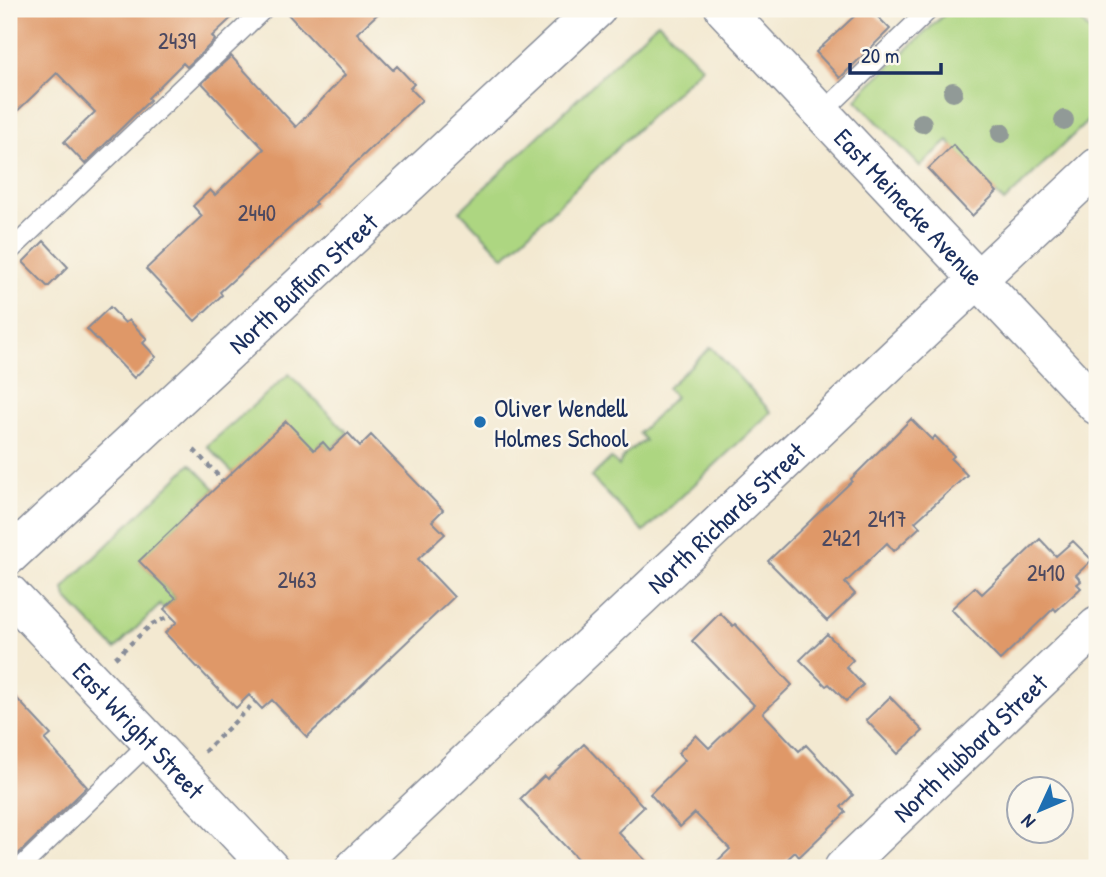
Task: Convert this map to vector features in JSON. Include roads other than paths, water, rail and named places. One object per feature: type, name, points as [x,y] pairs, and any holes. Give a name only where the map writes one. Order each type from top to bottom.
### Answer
[{"type":"street","name":"North Buffum Street","points":[[9,556],[597,9]]},
{"type":"street","name":"East Meinecke Avenue","points":[[724,9],[1097,406]]},
{"type":"street","name":"North Richards Street","points":[[354,868],[1097,167]]},
{"type":"street","name":"East Wright Street","points":[[9,593],[270,868]]},
{"type":"street","name":"North Hubbard Street","points":[[843,868],[1097,625]]},
{"type":"lane","points":[[9,252],[264,9]]},
{"type":"lane","points":[[823,112],[930,9]]},
{"type":"lane","points":[[20,868],[150,742]]},
{"type":"place","name":"Oliver Wendell Holmes School","points":[[480,422]]}]
